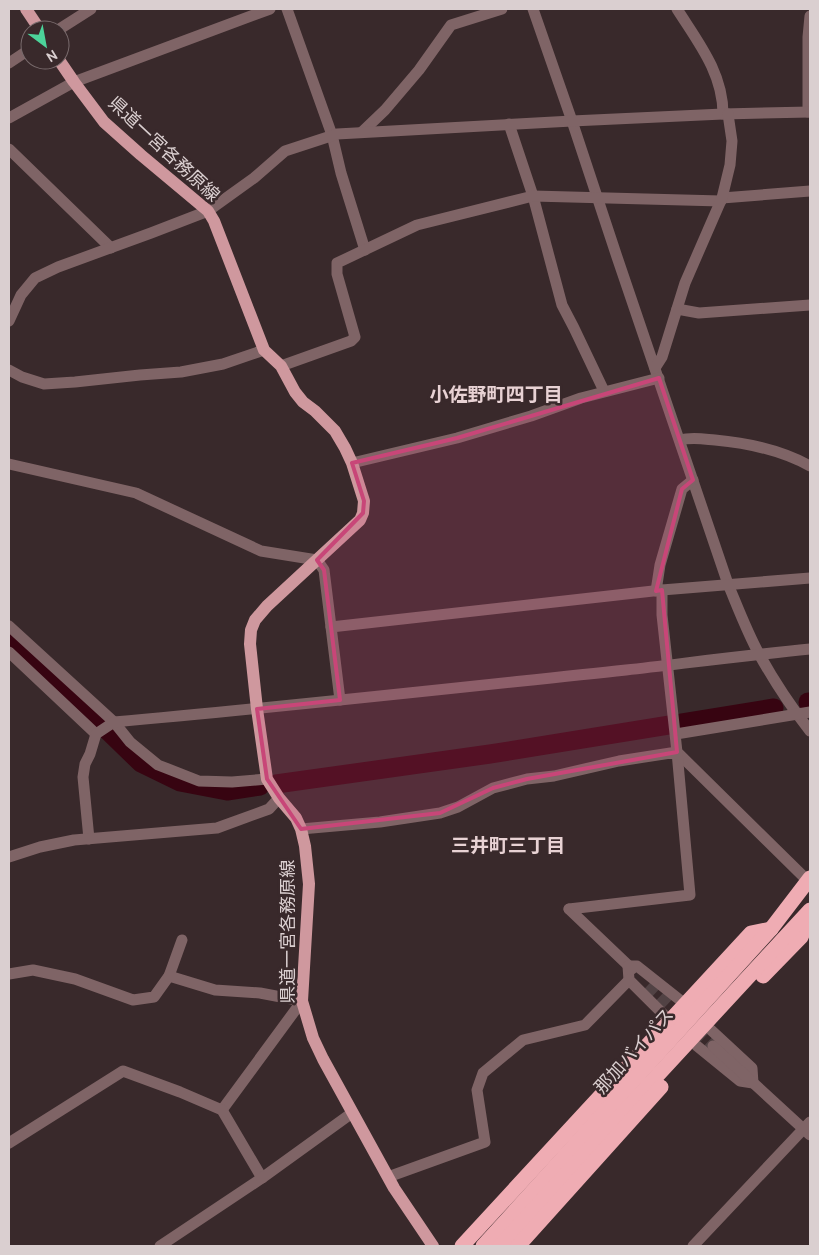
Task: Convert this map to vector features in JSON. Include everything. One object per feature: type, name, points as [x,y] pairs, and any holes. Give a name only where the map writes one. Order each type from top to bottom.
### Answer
[{"type":"highway","name":"那加バイパス","points":[[500,1246],[520,1215],[771,929],[809,879]]},
{"type":"highway","name":"那加バイパス","points":[[483,1246],[520,1215],[810,910]]},
{"type":"highway","points":[[518,1246],[711,1030],[801,937],[810,915]]},
{"type":"highway","points":[[462,1246],[751,933],[771,929]]},
{"type":"main road","points":[[26,9],[33,20]]},
{"type":"main road","name":"県道一宮各務原線","points":[[66,70],[104,122],[140,155],[208,211],[214,221],[264,350],[281,366],[294,392],[335,431],[352,463],[364,501],[360,520],[267,606],[255,620],[251,630],[250,644],[267,779],[279,798],[296,818],[301,829],[304,846],[309,884],[302,1001],[313,1038],[388,1177],[433,1246]]},
{"type":"street","points":[[70,22],[91,9]]},
{"type":"street","points":[[9,118],[74,82],[270,9]]},
{"type":"street","points":[[287,9],[332,135],[341,173],[365,250]]},
{"type":"street","points":[[362,132],[385,110],[419,70],[452,25],[502,9]]},
{"type":"street","points":[[533,9],[728,584],[759,654],[796,714],[810,731]]},
{"type":"street","points":[[657,373],[685,283],[722,200],[730,164],[732,140],[721,90],[709,58],[677,9]]},
{"type":"street","points":[[9,321],[21,295],[35,278],[58,267],[208,211],[254,178],[285,151],[332,135],[509,124],[809,112],[808,37],[810,16]]},
{"type":"street","points":[[9,63],[20,56]]},
{"type":"street","points":[[509,124],[533,196],[562,305],[604,391]]},
{"type":"street","points":[[9,149],[111,248]]},
{"type":"street","points":[[281,366],[355,337],[337,274],[337,264],[417,225],[533,196],[722,200],[810,191]]},
{"type":"street","points":[[677,309],[699,313],[810,305]]},
{"type":"street","points":[[9,370],[22,377],[44,384],[75,382],[181,372],[223,364],[264,350]]},
{"type":"street","points":[[352,463],[457,438],[532,416],[657,373]]},
{"type":"street","points":[[680,440],[690,437],[737,442],[771,449],[810,466]]},
{"type":"street","points":[[9,464],[136,493],[260,551],[317,560],[324,570],[340,700]]},
{"type":"street","points":[[648,984],[569,909],[690,895],[675,727],[659,591],[660,565],[682,489],[693,480]]},
{"type":"street","points":[[331,627],[659,591],[810,578]]},
{"type":"street","points":[[9,626],[105,728]]},
{"type":"street","points":[[105,728],[340,700],[810,649]]},
{"type":"street","points":[[9,652],[105,728],[130,742],[158,765],[199,781],[232,782],[267,779]]},
{"type":"street","points":[[675,727],[810,712]]},
{"type":"street","points":[[89,840],[83,778],[85,764],[105,728]]},
{"type":"street","points":[[301,829],[380,822],[440,813],[458,807],[492,788],[519,781],[677,752]]},
{"type":"street","points":[[677,752],[809,879]]},
{"type":"street","points":[[9,857],[40,847],[74,840],[217,828],[269,809],[279,798]]},
{"type":"street","points":[[9,974],[33,970],[75,978],[133,1000],[154,997],[169,976],[182,940]]},
{"type":"street","points":[[628,966],[629,980],[670,1021]]},
{"type":"street","points":[[628,966],[637,966],[685,1004]]},
{"type":"street","points":[[169,976],[215,990],[260,993],[302,1001],[222,1110]]},
{"type":"street","points":[[388,1177],[485,1142],[476,1090],[483,1072],[523,1040],[585,1025],[629,980]]},
{"type":"street","points":[[711,1030],[752,1068],[753,1083]]},
{"type":"street","points":[[698,1046],[740,1081],[753,1083]]},
{"type":"street","points":[[693,1246],[808,1128],[753,1083],[713,1046]]},
{"type":"street","points":[[9,1143],[123,1071],[222,1110],[262,1178]]},
{"type":"street","points":[[160,1246],[262,1178],[352,1113]]},
{"type":"highlighted area","points":[[659,378],[693,480],[682,489],[656,591],[662,590],[677,752],[527,779],[493,788],[440,813],[301,829],[267,779],[257,709],[340,700],[324,570],[317,560],[363,513],[364,501],[352,463],[457,438]]},
{"type":"waterway","points":[[9,639],[74,698],[141,763],[180,782],[227,791],[260,786]]},
{"type":"waterway","points":[[276,784],[490,754],[774,708]]},
{"type":"tunnel","points":[[648,985],[713,1046]]},
{"type":"district","name":"小佐野町四丁目","points":[[496,394]]},
{"type":"district","name":"三井町三丁目","points":[[508,845]]}]
